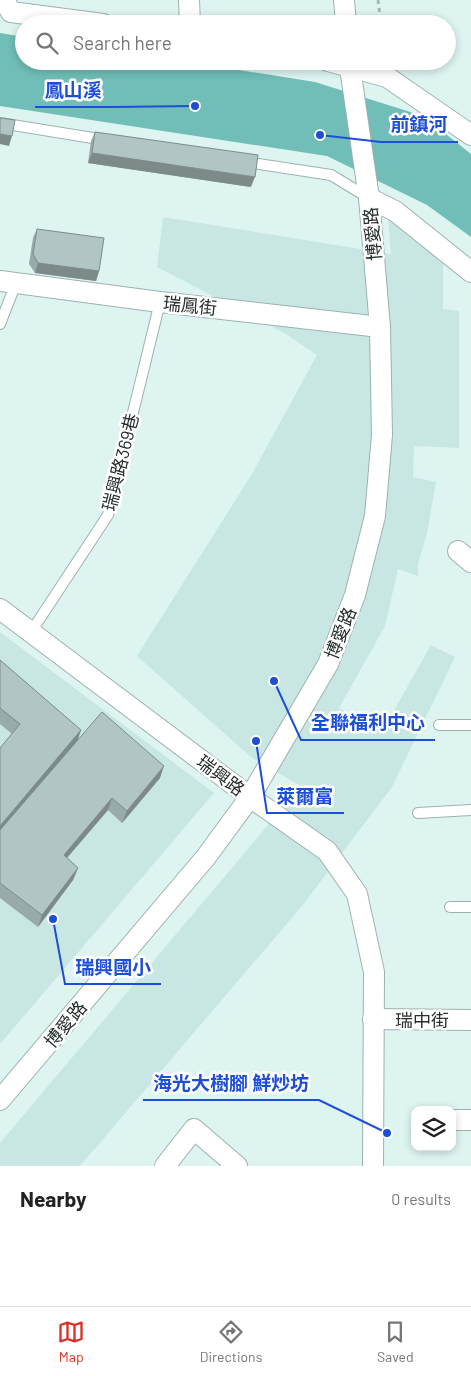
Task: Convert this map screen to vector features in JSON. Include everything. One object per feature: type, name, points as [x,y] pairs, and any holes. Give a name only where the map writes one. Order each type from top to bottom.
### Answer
[{"type":"street","points":[[189,0],[190,15]]},
{"type":"street","points":[[344,0],[345,15]]},
{"type":"street","points":[[7,6],[55,15]]},
{"type":"street","name":"博愛路","points":[[0,1100],[206,857],[250,797],[328,664],[355,595],[376,516],[382,435],[380,327],[368,190],[350,70]]},
{"type":"street","points":[[355,70],[387,77],[471,135]]},
{"type":"street","points":[[368,190],[471,272]]},
{"type":"street","name":"瑞鳳街","points":[[8,282],[160,302],[380,327]]},
{"type":"street","name":"瑞興路","points":[[0,609],[326,852],[357,894],[374,972],[373,1166]]},
{"type":"street","name":"瑞中街","points":[[373,1019],[471,1020]]},
{"type":"street","points":[[165,1166],[194,1129],[237,1166]]},
{"type":"lane","points":[[0,123],[117,142]]},
{"type":"lane","points":[[234,160],[331,175],[368,190]]},
{"type":"lane","points":[[0,324],[8,282]]},
{"type":"lane","name":"瑞興路369巷","points":[[31,632],[108,515],[160,302]]},
{"type":"lane","points":[[438,725],[471,725]]},
{"type":"lane","points":[[418,813],[471,810]]},
{"type":"lane","points":[[450,907],[471,907]]},
{"type":"path","points":[[378,0],[380,15]]},
{"type":"shaded area","points":[[163,217],[391,254],[388,217],[445,250],[443,309],[459,311],[459,448],[414,446],[413,477],[436,482],[427,533],[418,564],[418,576],[398,569],[385,626],[339,708],[383,730],[431,645],[455,657],[392,787],[302,906],[80,1166],[0,1166],[0,1143],[301,786],[252,758],[137,656],[252,474],[317,355],[286,334],[157,267]]},
{"type":"shaded area","points":[[0,632],[214,793],[0,1044]]},
{"type":"water","points":[[0,33],[15,36],[15,70],[239,70],[315,82],[423,116],[471,154],[471,237],[427,205],[327,156],[0,106]]},
{"type":"building","points":[[0,118],[15,120],[12,136],[0,134]]},
{"type":"building","points":[[95,132],[258,155],[255,177],[92,153]]},
{"type":"building","points":[[37,229],[104,238],[99,271],[38,263],[33,254]]},
{"type":"building","points":[[0,660],[81,730],[0,826],[0,748],[20,724],[0,708]]},
{"type":"building","points":[[102,712],[164,766],[127,811],[112,798],[64,855],[78,868],[42,915],[0,883],[0,830]]},
{"type":"place","name":"鳳山溪","points":[[195,106]]},
{"type":"place","name":"前鎮河","points":[[320,135]]},
{"type":"place","name":"全聯福利中心","points":[[274,681]]},
{"type":"place","name":"萊爾富","points":[[256,741]]},
{"type":"place","name":"瑞興國小","points":[[53,919]]},
{"type":"place","name":"海光大樹腳 鮮炒坊","points":[[387,1133]]}]
